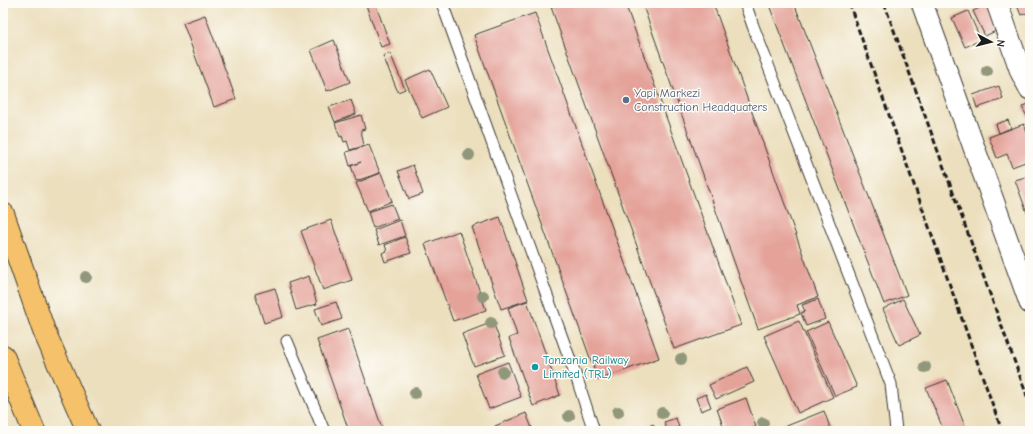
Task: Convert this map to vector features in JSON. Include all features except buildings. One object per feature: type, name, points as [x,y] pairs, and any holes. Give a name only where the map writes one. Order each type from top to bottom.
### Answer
[{"type":"highway","points":[[3,214],[44,331],[88,431]]},
{"type":"highway","points":[[3,356],[34,431]]},
{"type":"street","points":[[922,3],[1030,303]]},
{"type":"street","points":[[997,3],[1021,72],[1030,89]]},
{"type":"lane","points":[[442,3],[578,382],[594,431]]},
{"type":"lane","points":[[745,3],[891,384],[896,431]]},
{"type":"lane","points":[[287,341],[324,431]]},
{"type":"railway","points":[[849,3],[1002,431]]},
{"type":"railway","points":[[884,3],[1030,404]]},
{"type":"place","name":"Yapi Markezi Construction Headquaters","points":[[626,100]]},
{"type":"place","name":"Tanzania Railway Limited (TRL)","points":[[535,367]]}]
